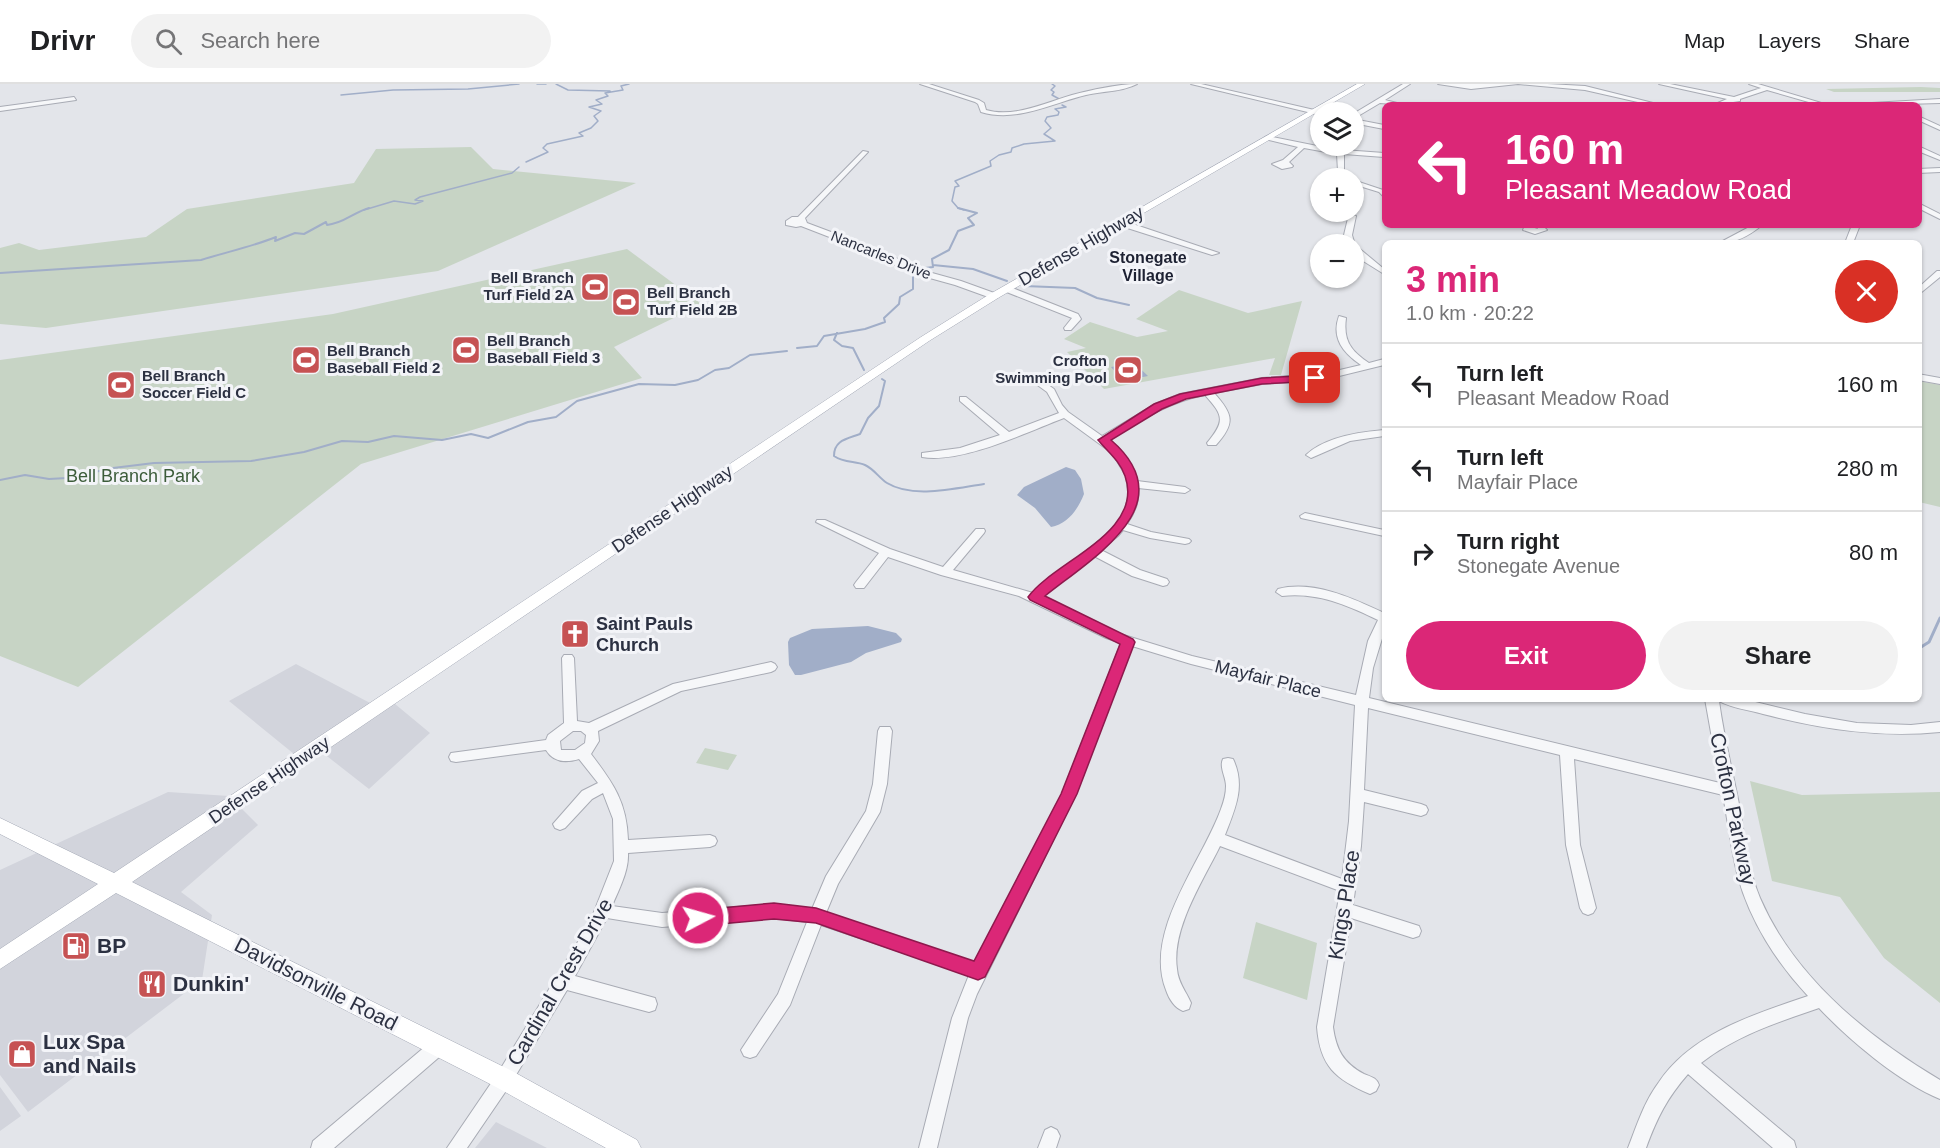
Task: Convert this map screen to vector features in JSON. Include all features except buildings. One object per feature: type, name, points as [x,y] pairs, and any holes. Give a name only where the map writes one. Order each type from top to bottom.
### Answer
[{"type":"main road","name":"Defense Highway","points":[[1333,102],[1362,84]]},
{"type":"main road","name":"Defense Highway","points":[[0,960],[900,356],[994,296],[1267,138],[1310,116]]},
{"type":"main road","name":"Davidsonville Road","points":[[0,825],[504,1079],[629,1148]]},
{"type":"street","points":[[923,84],[977,101],[984,112],[993,114],[1046,106],[1085,94],[1118,90],[1134,84]]},
{"type":"street","points":[[1194,84],[1310,110]]},
{"type":"street","points":[[1364,112],[1407,84]]},
{"type":"street","points":[[1441,84],[1471,87],[1515,84]]},
{"type":"street","points":[[1520,84],[1585,88],[1645,102]]},
{"type":"street","points":[[1662,84],[1738,100]]},
{"type":"street","points":[[1752,84],[1815,102]]},
{"type":"street","points":[[1729,102],[1769,88]]},
{"type":"street","points":[[0,110],[74,99]]},
{"type":"street","points":[[1913,102],[1940,100]]},
{"type":"street","points":[[1380,101],[1386,102]]},
{"type":"street","points":[[1922,120],[1940,128]]},
{"type":"street","points":[[1364,122],[1382,126]]},
{"type":"street","points":[[1267,138],[1310,147]]},
{"type":"street","points":[[1285,162],[1302,147]]},
{"type":"street","points":[[1922,150],[1940,159]]},
{"type":"street","name":"Nancarles Drive","points":[[865,152],[801,222],[884,255],[915,271],[994,296]]},
{"type":"street","points":[[1364,152],[1382,155]]},
{"type":"street","points":[[1922,171],[1940,170]]},
{"type":"street","points":[[1364,186],[1382,192]]},
{"type":"street","points":[[1936,211],[1940,217]]},
{"type":"street","points":[[1121,223],[1215,253]]},
{"type":"street","points":[[1731,240],[1753,228]]},
{"type":"street","points":[[1364,254],[1380,265]]},
{"type":"street","points":[[1922,289],[1940,273]]},
{"type":"street","points":[[1007,289],[1075,316],[1077,319],[1068,328]]},
{"type":"street","points":[[1342,318],[1339,332],[1343,345],[1368,366]]},
{"type":"street","points":[[1103,440],[1158,406],[1183,396],[1262,381],[1315,378],[1382,362]]},
{"type":"street","points":[[1922,378],[1940,381]]},
{"type":"street","points":[[1035,597],[1094,551],[1121,526],[1132,505],[1134,484],[1125,463],[1103,440],[1065,414],[1051,391],[1041,384]]},
{"type":"street","points":[[1208,391],[1224,411],[1227,420],[1224,430],[1212,443]]},
{"type":"street","points":[[963,399],[1006,435]]},
{"type":"street","points":[[926,455],[950,454],[1065,414]]},
{"type":"street","points":[[1311,455],[1338,441],[1382,433]]},
{"type":"street","points":[[1134,484],[1185,490]]},
{"type":"street","points":[[1305,516],[1382,533]]},
{"type":"street","name":"Mayfair Place","points":[[821,522],[886,552],[945,572],[1035,597],[1128,642],[1191,660],[1729,791]]},
{"type":"street","points":[[1121,526],[1150,535],[1185,541]]},
{"type":"street","points":[[945,572],[980,531]]},
{"type":"street","points":[[1094,551],[1137,573],[1163,582]]},
{"type":"street","points":[[860,585],[886,552]]},
{"type":"street","points":[[1282,592],[1293,590],[1317,593],[1348,602],[1382,618]]},
{"type":"street","name":"Kings Place","points":[[1370,1084],[1344,1072],[1335,1063],[1326,1042],[1325,1027],[1355,830],[1363,702],[1371,650],[1382,624]]},
{"type":"street","points":[[927,1148],[960,1018],[978,971],[1069,794],[1128,642]]},
{"type":"street","points":[[568,658],[571,726]]},
{"type":"street","points":[[590,729],[678,687],[771,667]]},
{"type":"street","name":"Crofton Parkway","points":[[1713,702],[1744,870],[1756,905],[1776,942],[1821,999],[1887,1055],[1940,1090]]},
{"type":"street","points":[[1736,702],[1853,729],[1893,731],[1940,727]]},
{"type":"street","points":[[571,726],[585,726],[590,729],[593,739],[582,753],[562,756],[556,754],[552,744],[557,734],[571,726]]},
{"type":"street","points":[[750,1050],[788,990],[831,881],[873,812],[880,784],[885,731]]},
{"type":"street","points":[[456,757],[552,744]]},
{"type":"street","points":[[1567,752],[1573,844],[1588,908]]},
{"type":"street","name":"Cardinal Crest Drive","points":[[456,1148],[504,1079],[603,911],[616,878],[621,847],[620,819],[607,785],[582,753]]},
{"type":"street","points":[[1184,1003],[1173,988],[1169,967],[1175,923],[1218,839],[1234,788],[1228,764]]},
{"type":"street","points":[[560,824],[587,795],[607,785]]},
{"type":"street","points":[[1356,794],[1421,810]]},
{"type":"street","points":[[1218,839],[1347,887]]},
{"type":"street","points":[[621,847],[710,841]]},
{"type":"street","points":[[1344,909],[1413,931]]},
{"type":"street","points":[[603,911],[662,920],[774,911],[816,916],[978,971]]},
{"type":"street","points":[[562,981],[649,1004]]},
{"type":"street","points":[[1637,1148],[1652,1108],[1688,1063],[1709,1046],[1737,1029],[1821,999]]},
{"type":"street","points":[[320,1148],[439,1046]]},
{"type":"street","points":[[1688,1063],[1787,1148]]},
{"type":"shaded area","points":[[296,664],[372,704],[395,704],[430,733],[369,789],[323,753],[294,754],[229,701]]},
{"type":"shaded area","points":[[168,792],[229,796],[258,825],[181,892],[212,915],[202,980],[28,1112],[0,1075],[0,870]]},
{"type":"shaded area","points":[[0,1087],[21,1116],[0,1131]]},
{"type":"shaded area","points":[[496,1122],[547,1148],[475,1148]]},
{"type":"green space","points":[[1940,88],[1940,92],[1834,92],[1826,89]]},
{"type":"green space","points":[[471,147],[493,169],[636,183],[438,271],[46,328],[0,324],[0,248],[19,243],[39,250],[146,237],[187,209],[354,183],[376,149]]},
{"type":"green space","name":"Bell Branch Park","points":[[627,249],[704,306],[686,312],[614,347],[642,378],[361,464],[78,687],[0,656],[0,360],[333,314]]},
{"type":"green space","points":[[1179,290],[1248,313],[1302,301],[1281,375],[1269,375],[1275,358],[1104,389],[1067,352],[1086,348],[1064,339],[1090,322],[1137,337],[1168,331],[1136,319]]},
{"type":"green space","points":[[1922,382],[1940,385],[1940,507],[1922,503]]},
{"type":"green space","points":[[705,748],[737,755],[728,770],[696,763]]},
{"type":"green space","points":[[1750,781],[1802,795],[1940,792],[1940,1003],[1884,958],[1840,897],[1772,881]]},
{"type":"green space","points":[[1256,922],[1317,943],[1307,1000],[1243,978]]},
{"type":"water","name":"Crofton Swimming Pool","points":[[1128,357],[1148,376],[1138,378],[1132,373],[1119,376],[1111,367],[1123,365],[1118,359]]},
{"type":"water","points":[[1066,467],[1075,470],[1081,479],[1084,494],[1072,515],[1062,523],[1051,527],[1035,508],[1017,495],[1024,487]]},
{"type":"water","points":[[868,626],[896,633],[902,639],[901,642],[866,653],[851,662],[801,675],[795,675],[789,665],[788,642],[790,638],[812,629]]},
{"type":"waterway","points":[[341,95],[393,90],[468,89],[519,84]]},
{"type":"waterway","points":[[537,84],[546,84]]},
{"type":"waterway","points":[[556,84],[568,90],[610,91]]},
{"type":"waterway","points":[[526,162],[548,152],[543,148],[547,144],[583,136],[579,133],[591,128],[598,121],[594,116],[601,111],[589,107],[602,104],[596,100],[608,96],[605,93],[623,90],[621,86],[629,84]]},
{"type":"waterway","points":[[1052,84],[1055,86],[1051,90],[1054,92],[1052,95],[1061,100]]},
{"type":"waterway","points":[[958,208],[952,201],[955,187],[959,186],[955,181],[991,166],[990,161],[999,155],[1011,152],[1012,148],[1024,144],[1055,141],[1044,134],[1051,128],[1045,121],[1047,117],[1058,115],[1059,112],[1055,109],[1066,107],[1062,105]]},
{"type":"waterway","points":[[364,210],[394,201],[415,204],[423,201],[415,200],[420,197],[512,173],[519,167]]},
{"type":"waterway","points":[[0,273],[201,260],[276,237],[275,241],[295,233],[304,234],[326,222],[327,225],[338,222],[369,208]]},
{"type":"waterway","points":[[837,334],[865,329],[885,322],[884,318],[899,304],[900,297],[913,289],[913,273],[917,269],[933,267],[932,259],[949,250],[958,231],[974,225],[968,218],[977,213],[958,208]]},
{"type":"waterway","points":[[958,208],[964,210]]},
{"type":"waterway","points":[[933,265],[973,269],[1007,281]]},
{"type":"waterway","points":[[1024,286],[1075,288],[1097,298],[1129,305]]},
{"type":"waterway","points":[[797,348],[817,346],[824,336],[837,334]]},
{"type":"waterway","points":[[837,334],[834,340],[842,346],[853,348],[864,370]]},
{"type":"waterway","points":[[0,480],[25,475],[49,479],[67,478],[113,468],[154,463],[251,461],[304,452],[342,441],[368,442],[394,436],[442,440],[471,434],[488,438],[528,422],[556,417],[577,401],[639,384],[675,385],[698,380],[715,370],[729,368],[750,355],[787,351]]},
{"type":"waterway","points":[[882,379],[885,381],[879,406],[868,418],[860,434],[839,443],[834,456],[865,465],[897,488],[935,491],[984,484]]},
{"type":"waterway","points":[[1922,646],[1929,642],[1940,618]]},
{"type":"place","name":"Bell Branch Turf Field 2A","points":[[595,287]]},
{"type":"place","name":"Bell Branch Turf Field 2B","points":[[626,302]]},
{"type":"place","name":"Bell Branch Baseball Field 3","points":[[466,350]]},
{"type":"place","name":"Bell Branch Baseball Field 2","points":[[306,360]]},
{"type":"place","name":"Crofton Swimming Pool","points":[[1128,370]]},
{"type":"place","name":"Bell Branch Soccer Field C","points":[[121,385]]},
{"type":"place","name":"Saint Pauls Church","points":[[575,634]]},
{"type":"place","name":"BP","points":[[76,946]]},
{"type":"place","name":"Dunkin'","points":[[152,984]]},
{"type":"place","name":"Lux Spa and Nails","points":[[22,1054]]},
{"type":"district","name":"Stonegate Village","points":[[1148,266]]},
{"type":"route","points":[[698,918],[774,911],[816,916],[837,921],[978,971],[1061,812],[1128,642],[1092,627],[1035,597],[1114,534],[1128,515],[1134,495],[1134,484],[1125,463],[1103,440],[1119,432],[1147,412],[1183,396],[1262,381],[1315,378]]}]
